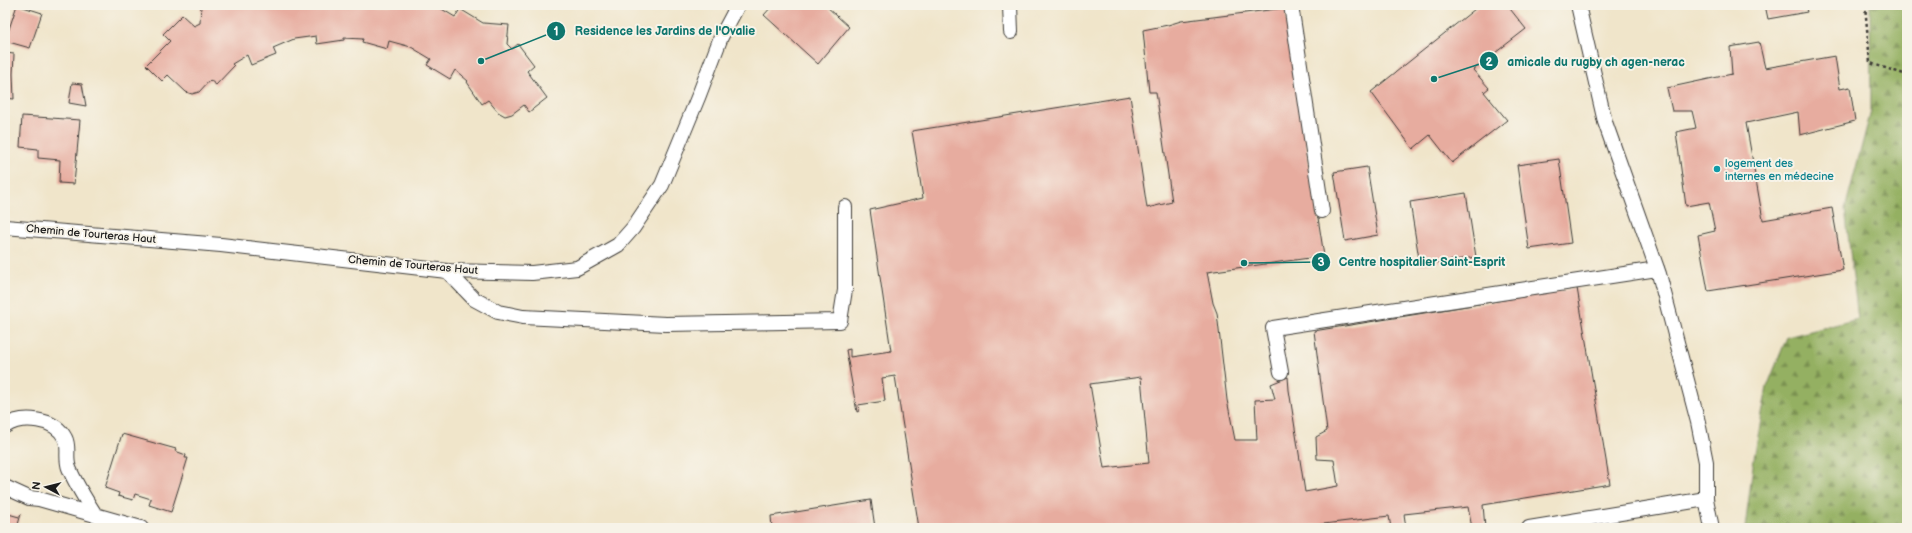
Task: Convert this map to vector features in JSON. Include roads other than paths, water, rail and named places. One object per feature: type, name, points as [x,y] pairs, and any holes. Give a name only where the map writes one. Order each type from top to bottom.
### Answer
[{"type":"lane","name":"Chemin de Tourteras Haut","points":[[5,227],[221,245],[447,270],[532,273],[577,268],[618,245],[633,228],[662,185],[721,37],[738,5]]},
{"type":"lane","points":[[1010,5],[1011,32]]},
{"type":"lane","points":[[1291,5],[1322,211]]},
{"type":"lane","points":[[1578,5],[1605,122],[1657,269],[1706,462],[1706,499],[1712,528]]},
{"type":"lane","points":[[447,270],[474,299],[498,312],[523,317],[666,324],[840,321],[845,290],[845,207]]},
{"type":"lane","points":[[1281,372],[1273,328],[1657,269]]},
{"type":"lane","points":[[6,423],[23,421],[47,422],[56,426],[65,437],[68,449],[68,465],[78,487],[96,516]]},
{"type":"lane","points":[[5,487],[29,498],[39,499],[141,528]]},
{"type":"lane","points":[[1529,528],[1706,499]]},
{"type":"place","name":"Residence les Jardins de l'Ovalie","points":[[481,61]]},
{"type":"place","name":"amicale du rugby ch agen-nerac","points":[[1434,79]]},
{"type":"place","name":"logement des internes en médecine","points":[[1717,169]]},
{"type":"place","name":"Centre hospitalier Saint-Esprit","points":[[1244,263]]}]
